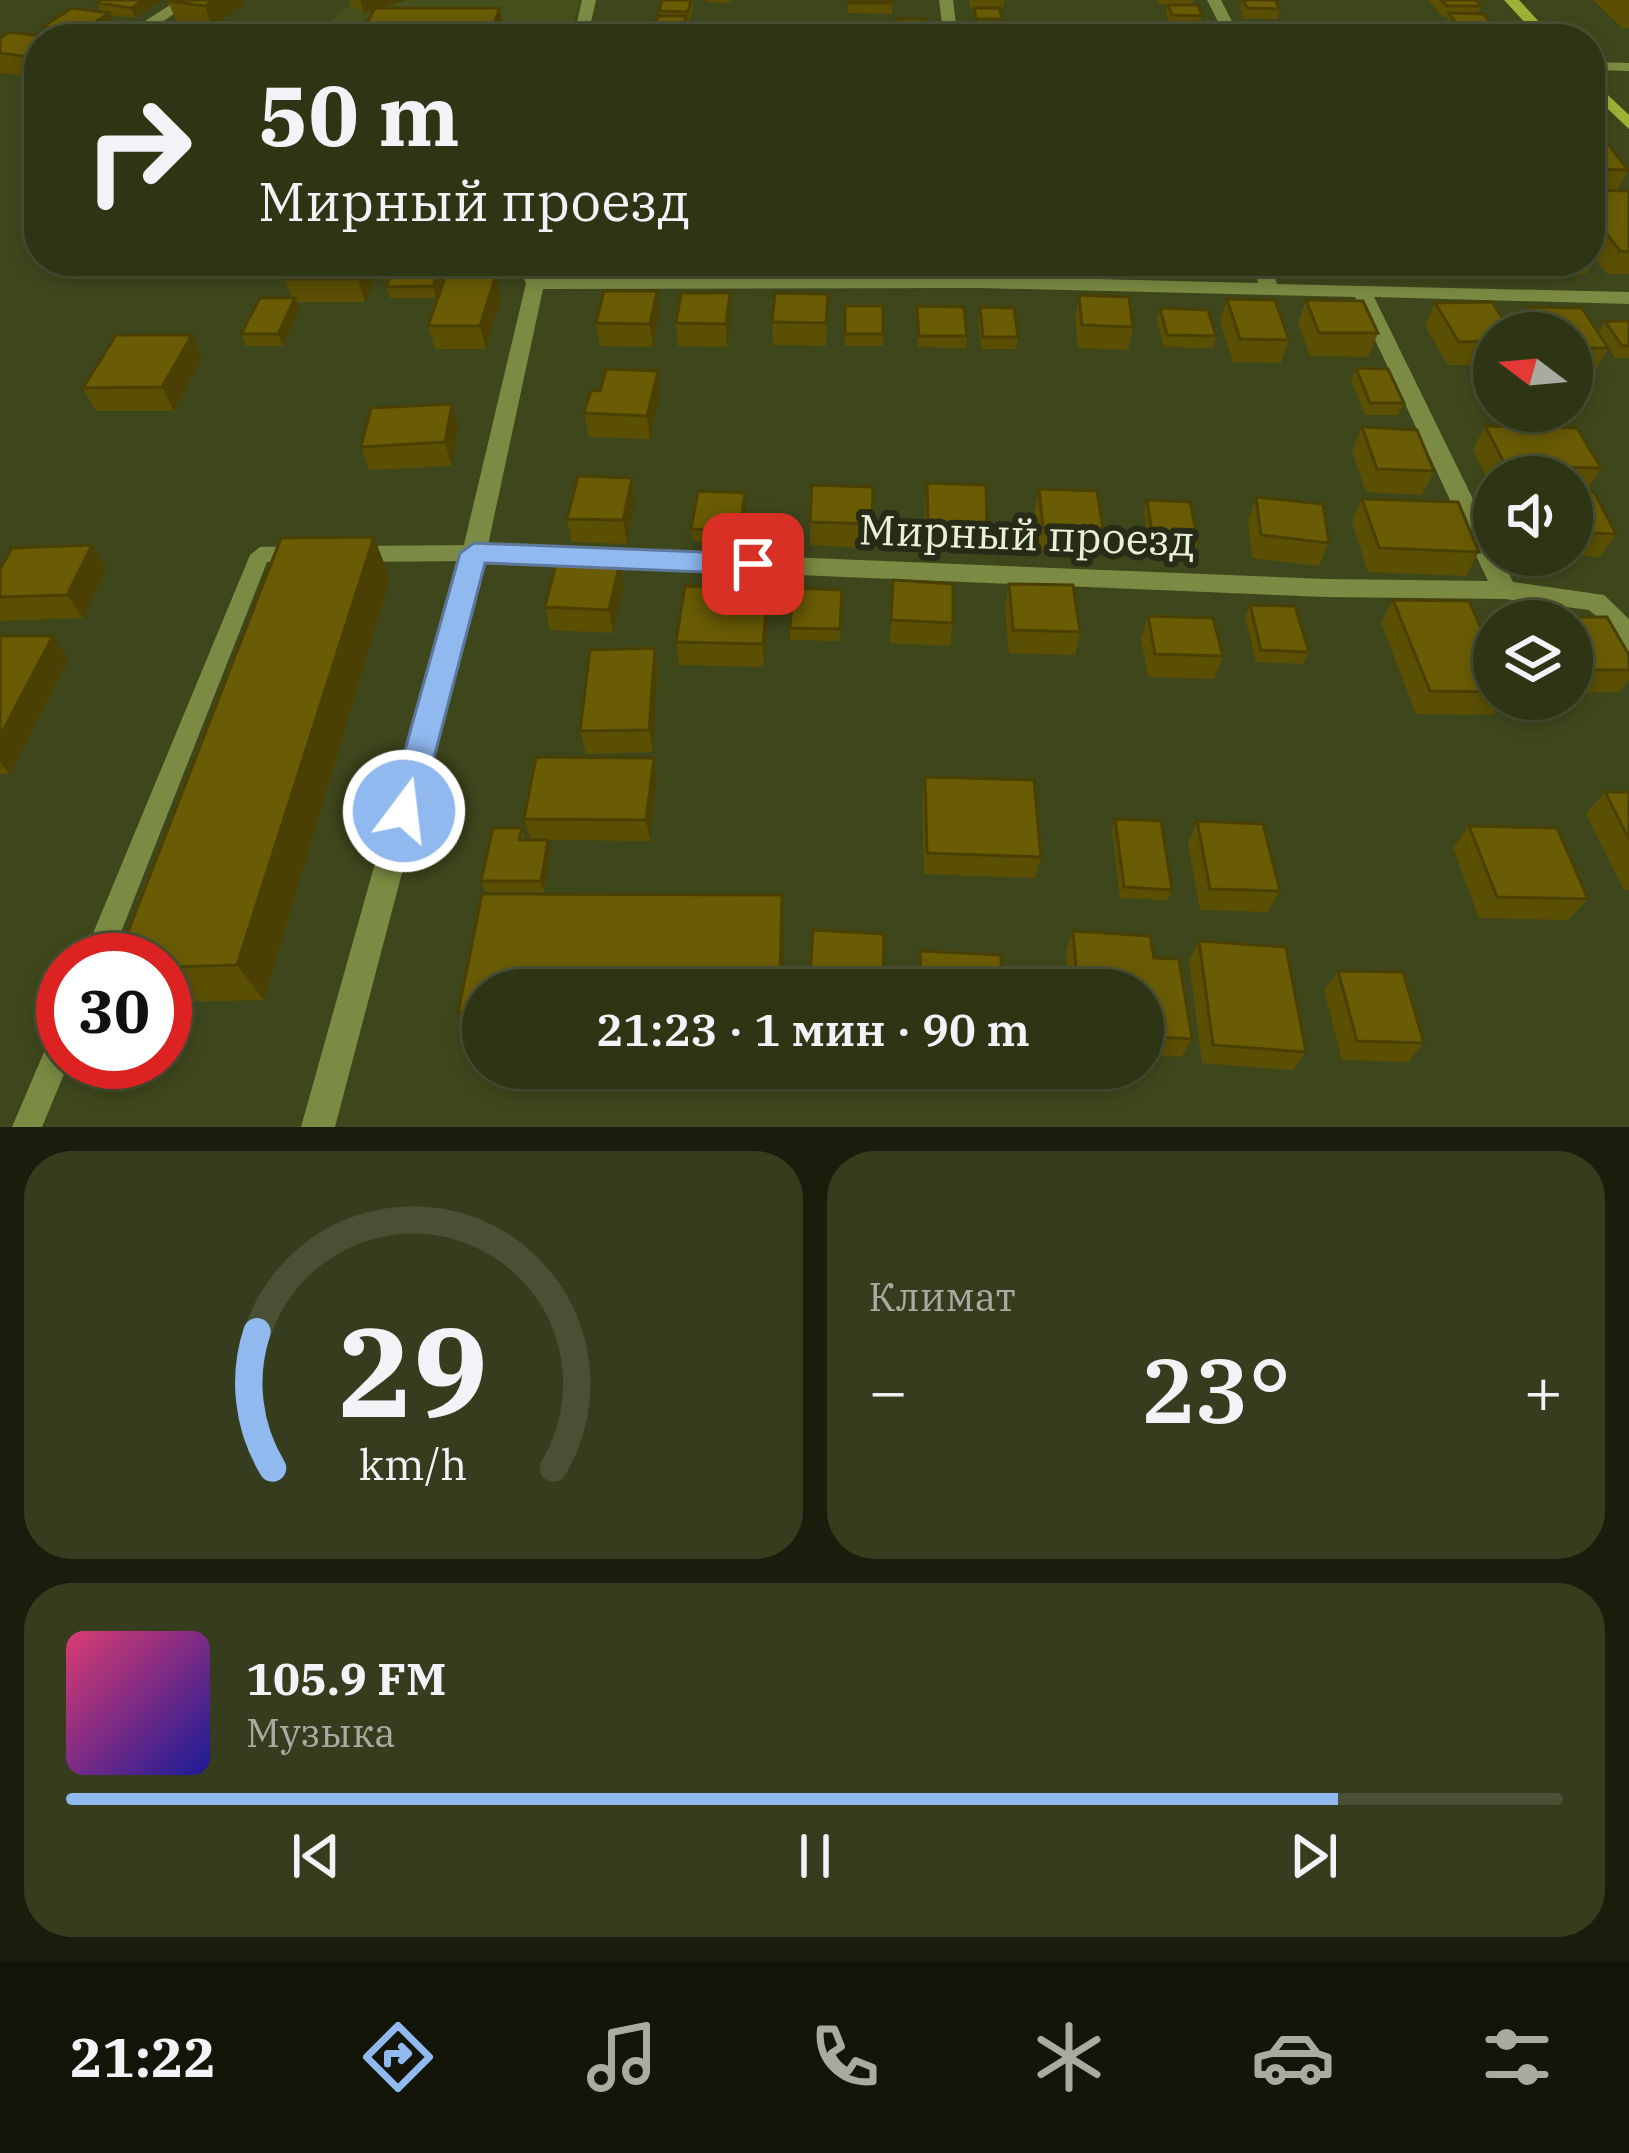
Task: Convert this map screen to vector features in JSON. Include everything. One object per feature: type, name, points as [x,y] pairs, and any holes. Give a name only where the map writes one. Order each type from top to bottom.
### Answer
[{"type":"street","points":[[150,24],[188,0]]},
{"type":"street","points":[[1511,0],[1534,24]]},
{"type":"street","points":[[1605,99],[1629,124]]},
{"type":"street","points":[[318,1127],[474,553],[526,276]]},
{"type":"street","points":[[1055,276],[1269,290],[1629,298]]},
{"type":"street","points":[[1266,276],[1269,290]]},
{"type":"street","points":[[1362,292],[1505,590]]},
{"type":"street","name":"Мирный проезд","points":[[474,553],[1326,588],[1505,590],[1595,602],[1615,617],[1629,640]]},
{"type":"lane","points":[[107,933],[260,555],[474,553]]},
{"type":"lane","points":[[27,1127],[43,1089]]},
{"type":"shaded area","points":[[356,0],[580,0],[573,24],[326,24]]},
{"type":"building","points":[[144,0],[131,8],[97,3]]},
{"type":"building","points":[[169,0],[214,0],[205,6]]},
{"type":"building","points":[[662,0],[691,0],[688,12],[659,11]]},
{"type":"building","points":[[892,0],[892,3],[848,3]]},
{"type":"building","points":[[1243,0],[1275,0],[1280,9],[1247,8]]},
{"type":"building","points":[[1441,0],[1476,0],[1481,6],[1447,6]]},
{"type":"building","points":[[1168,5],[1198,5],[1202,16],[1172,15]]},
{"type":"building","points":[[72,8],[109,13],[92,24],[47,24]]},
{"type":"building","points":[[375,8],[500,8],[493,24],[366,24]]},
{"type":"building","points":[[974,8],[1000,8],[1002,19],[976,19]]},
{"type":"building","points":[[1449,13],[1484,14],[1491,24],[1457,24]]},
{"type":"building","points":[[658,16],[686,16],[684,24],[656,24]]},
{"type":"building","points":[[897,19],[926,19],[926,24],[898,24]]},
{"type":"building","points":[[9,32],[24,34],[24,56],[0,53],[0,38]]},
{"type":"building","points":[[1605,144],[1608,144],[1628,170],[1605,169]]},
{"type":"building","points":[[1605,190],[1629,191],[1629,252],[1620,251],[1605,232]]},
{"type":"building","points":[[287,276],[359,276],[358,279]]},
{"type":"building","points":[[390,276],[436,276],[433,286],[386,287]]},
{"type":"building","points":[[446,276],[496,276],[480,326],[428,326]]},
{"type":"building","points":[[604,291],[657,291],[650,324],[596,323]]},
{"type":"building","points":[[681,293],[730,293],[726,324],[676,323]]},
{"type":"building","points":[[775,293],[828,294],[826,323],[772,322]]},
{"type":"building","points":[[1079,295],[1129,297],[1133,327],[1082,325]]},
{"type":"building","points":[[260,298],[295,298],[278,334],[241,334]]},
{"type":"building","points":[[1227,299],[1275,300],[1289,340],[1240,339]]},
{"type":"building","points":[[1306,300],[1363,301],[1378,333],[1319,333]]},
{"type":"building","points":[[1492,302],[1498,312],[1473,312],[1473,342],[1459,342],[1435,303]]},
{"type":"building","points":[[845,306],[883,306],[883,334],[845,334]]},
{"type":"building","points":[[917,306],[964,307],[967,336],[919,336]]},
{"type":"building","points":[[980,307],[1014,308],[1018,337],[983,337]]},
{"type":"building","points":[[1529,307],[1582,308],[1585,312],[1532,312]]},
{"type":"building","points":[[1160,308],[1208,310],[1216,336],[1167,335]]},
{"type":"building","points":[[1605,321],[1629,321],[1629,346],[1622,346]]},
{"type":"building","points":[[1593,325],[1608,348],[1593,348]]},
{"type":"building","points":[[116,335],[192,335],[162,387],[83,388]]},
{"type":"building","points":[[1356,368],[1388,369],[1404,403],[1370,403]]},
{"type":"building","points":[[606,369],[658,371],[647,416],[584,413],[591,390],[600,391]]},
{"type":"building","points":[[452,404],[445,442],[361,447],[371,408]]},
{"type":"building","points":[[1362,427],[1417,430],[1434,471],[1377,469]]},
{"type":"building","points":[[1488,432],[1579,432],[1601,468],[1593,468],[1593,456],[1501,456]]},
{"type":"building","points":[[578,476],[632,478],[623,520],[567,519]]},
{"type":"building","points":[[927,483],[986,485],[987,527],[928,525]]},
{"type":"building","points":[[812,485],[873,487],[872,524],[810,522]]},
{"type":"building","points":[[1039,489],[1097,491],[1103,529],[1043,527]]},
{"type":"building","points":[[698,491],[745,493],[739,532],[691,529]]},
{"type":"building","points":[[1593,492],[1594,492],[1616,534],[1593,533]]},
{"type":"building","points":[[1256,497],[1323,504],[1329,543],[1261,535]]},
{"type":"building","points":[[1362,499],[1458,502],[1473,538],[1473,552],[1379,548]]},
{"type":"building","points":[[1147,500],[1190,502],[1198,542],[1153,539]]},
{"type":"building","points":[[374,537],[237,965],[192,966],[192,933],[127,933],[281,538]]},
{"type":"building","points":[[92,545],[67,595],[0,597],[0,569],[12,548]]},
{"type":"building","points":[[557,560],[620,562],[609,610],[545,607]]},
{"type":"building","points":[[893,580],[953,584],[953,623],[891,620]]},
{"type":"building","points":[[1009,584],[1073,585],[1080,632],[1013,630]]},
{"type":"building","points":[[685,586],[768,589],[763,644],[676,642]]},
{"type":"building","points":[[793,588],[842,590],[840,629],[790,628]]},
{"type":"building","points":[[1393,600],[1469,601],[1473,610],[1473,692],[1430,691]]},
{"type":"building","points":[[1250,605],[1295,606],[1309,652],[1261,650]]},
{"type":"building","points":[[1148,616],[1213,618],[1223,656],[1155,654]]},
{"type":"building","points":[[1593,617],[1607,617],[1629,655],[1629,670],[1593,670]]},
{"type":"building","points":[[0,636],[53,636],[0,736]]},
{"type":"building","points":[[655,648],[649,730],[580,731],[590,650]]},
{"type":"building","points":[[536,757],[654,758],[646,820],[524,819]]},
{"type":"building","points":[[925,777],[1034,780],[1041,857],[927,853]]},
{"type":"building","points":[[1605,792],[1629,792],[1629,839]]},
{"type":"building","points":[[1115,819],[1161,821],[1172,890],[1124,887]]},
{"type":"building","points":[[1197,821],[1263,824],[1280,891],[1210,889]]},
{"type":"building","points":[[1469,826],[1557,828],[1588,899],[1497,897]]},
{"type":"building","points":[[493,828],[522,828],[519,840],[548,840],[541,881],[481,881]]},
{"type":"building","points":[[482,894],[782,895],[780,969],[467,969]]},
{"type":"building","points":[[813,930],[884,934],[883,969],[810,969]]},
{"type":"building","points":[[1073,931],[1150,936],[1154,958],[1179,959],[1192,1039],[1164,1037],[1164,969],[1076,969]]},
{"type":"building","points":[[1199,941],[1286,947],[1306,1052],[1213,1045]]},
{"type":"building","points":[[920,951],[1001,955],[1001,969],[920,969]]},
{"type":"building","points":[[1338,971],[1403,972],[1424,1043],[1357,1041]]},
{"type":"route","points":[[404,811],[474,553],[753,564]]}]
